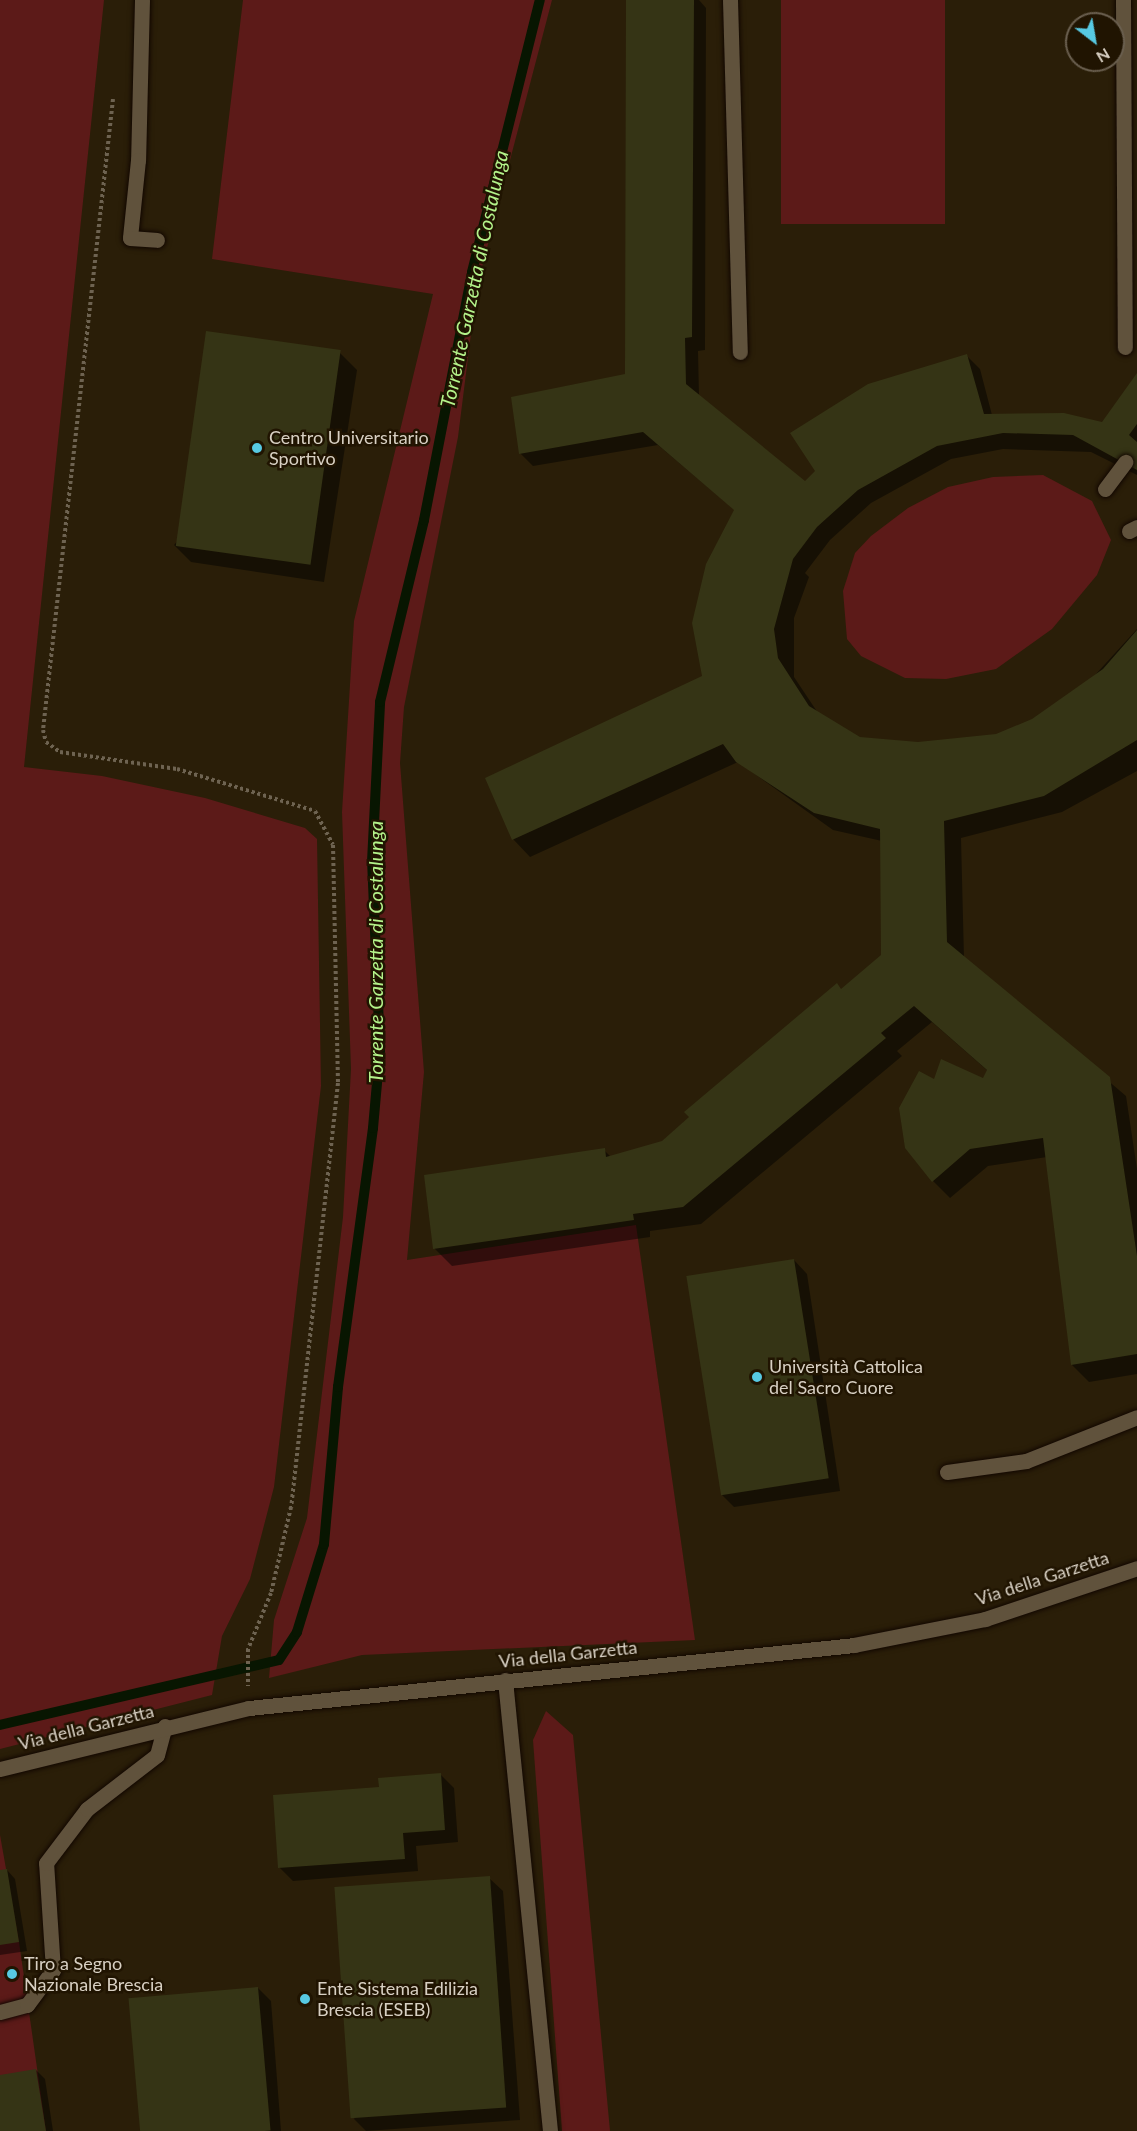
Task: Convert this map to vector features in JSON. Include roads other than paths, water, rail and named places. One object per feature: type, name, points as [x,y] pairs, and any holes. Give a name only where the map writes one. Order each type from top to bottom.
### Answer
[{"type":"street","points":[[142,0],[138,160],[130,238],[157,240]]},
{"type":"street","points":[[730,0],[740,352]]},
{"type":"street","points":[[1123,0],[1125,347]]},
{"type":"street","points":[[1105,489],[1125,462]]},
{"type":"street","points":[[947,1472],[1026,1461],[1137,1417]]},
{"type":"street","name":"Via della Garzetta","points":[[0,1769],[165,1726],[249,1708],[854,1645],[985,1619],[1137,1568]]},
{"type":"street","points":[[505,1680],[550,2131]]},
{"type":"street","points":[[0,2012],[27,2005],[52,1970],[46,1863],[87,1809],[157,1755],[165,1726]]},
{"type":"waterway","name":"Torrente Garzetta di Costalunga","points":[[0,1725],[279,1660],[297,1632],[324,1544],[338,1387],[373,1128],[380,1050],[372,862],[380,702],[424,520],[472,272],[540,0]]},
{"type":"place","name":"Centro Universitario Sportivo","points":[[257,448]]},
{"type":"place","name":"Università Cattolica del Sacro Cuore","points":[[757,1377]]},
{"type":"place","name":"Tiro a Segno Nazionale Brescia","points":[[12,1974]]},
{"type":"place","name":"Ente Sistema Edilizia Brescia (ESEB)","points":[[305,1999]]}]
